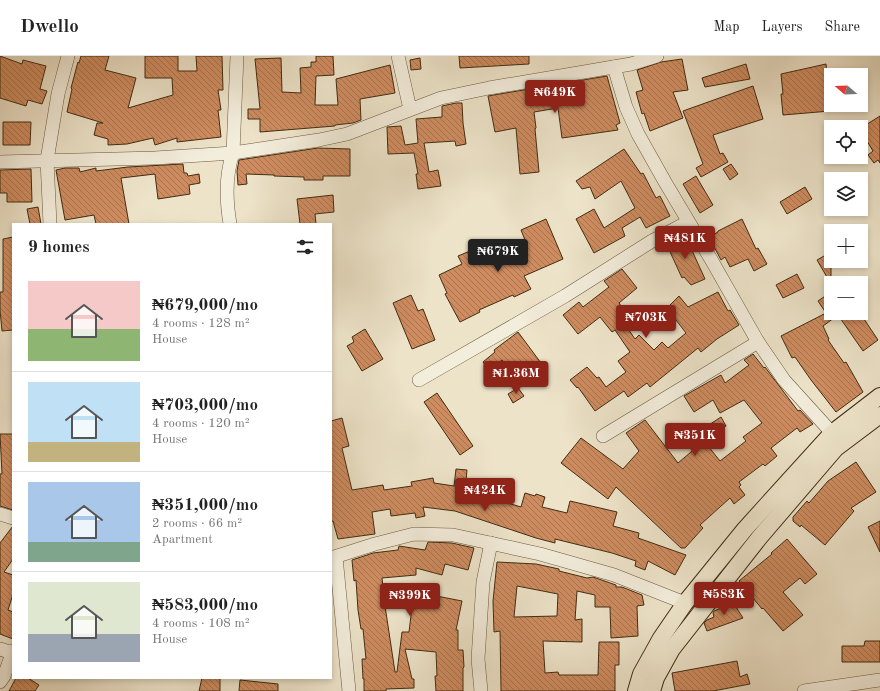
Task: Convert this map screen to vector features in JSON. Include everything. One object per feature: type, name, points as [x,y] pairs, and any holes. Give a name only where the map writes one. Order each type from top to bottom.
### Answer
[{"type":"main road","points":[[636,691],[641,674],[661,638],[685,603],[745,529],[832,433],[880,396]]},
{"type":"main road","points":[[652,691],[656,678],[672,649],[759,538],[836,448],[880,415]]},
{"type":"street","points":[[50,223],[47,160],[58,94],[68,56]]},
{"type":"street","points":[[230,223],[227,180],[229,165],[233,153],[237,56]]},
{"type":"street","points":[[398,56],[410,109]]},
{"type":"street","points":[[0,162],[155,158],[233,153],[319,140],[347,134],[441,98],[489,88],[632,64],[656,56]]},
{"type":"street","points":[[614,67],[626,107],[638,134],[758,342],[784,380],[832,433]]},
{"type":"street","points":[[419,380],[565,296],[652,241],[688,222]]},
{"type":"street","points":[[603,436],[758,342]]},
{"type":"street","points":[[0,514],[12,518]]},
{"type":"street","points":[[349,691],[334,558],[375,544],[414,534],[454,535],[540,554],[614,575],[685,603]]},
{"type":"street","points":[[481,691],[478,659],[483,582],[491,543]]},
{"type":"street","points":[[0,682],[4,676],[8,651]]},
{"type":"street","points":[[804,691],[880,680]]},
{"type":"building","points":[[0,56],[22,64],[23,60],[46,66],[40,89],[47,91],[42,104],[28,100],[26,106],[0,98]]},
{"type":"building","points":[[81,56],[109,56],[105,70],[136,78],[128,108],[173,95],[172,78],[145,78],[145,56],[178,56],[178,71],[197,71],[196,56],[222,56],[223,90],[218,90],[221,110],[218,110],[221,137],[177,142],[177,138],[155,145],[153,138],[127,144],[108,145],[108,139],[94,135],[97,123],[103,123],[67,112],[71,88]]},
{"type":"building","points":[[316,56],[333,56],[334,75],[316,76],[315,105],[338,105],[336,79],[390,65],[395,93],[360,99],[361,120],[353,123],[335,126],[260,132],[260,119],[248,119],[248,109],[260,109],[255,59],[281,58],[282,92],[301,93],[300,68],[311,67],[311,62],[316,62]]},
{"type":"building","points":[[459,56],[529,56],[529,64],[460,68]]},
{"type":"building","points":[[420,58],[421,69],[411,70],[410,60]]},
{"type":"building","points":[[682,59],[688,90],[673,92],[683,118],[650,131],[644,113],[642,114],[636,92],[643,90],[637,70],[661,62]]},
{"type":"building","points":[[746,64],[750,79],[705,87],[702,78]]},
{"type":"building","points":[[826,64],[826,68],[824,68],[824,112],[783,115],[781,74]]},
{"type":"building","points":[[607,76],[620,123],[616,125],[618,130],[562,138],[558,108],[534,112],[539,172],[520,174],[516,128],[495,132],[488,96]]},
{"type":"building","points":[[753,86],[763,119],[713,135],[720,154],[723,153],[728,162],[701,177],[696,168],[703,164],[683,111]]},
{"type":"building","points":[[462,103],[466,144],[456,146],[455,141],[424,143],[429,172],[438,170],[441,186],[418,189],[416,174],[418,174],[414,153],[388,154],[387,127],[401,126],[405,145],[418,143],[416,119],[442,117],[442,106]]},
{"type":"building","points":[[880,116],[880,163],[878,160],[874,163],[868,155],[873,151],[868,143],[868,124]]},
{"type":"building","points":[[3,122],[31,122],[30,145],[3,145]]},
{"type":"building","points":[[318,148],[350,149],[350,176],[323,176],[323,180],[304,180],[304,177],[246,174],[247,184],[238,185],[237,171],[239,160]]},
{"type":"building","points":[[624,149],[641,174],[643,173],[656,198],[660,196],[670,216],[646,228],[640,217],[622,228],[625,236],[594,253],[576,219],[594,209],[604,228],[635,208],[621,181],[595,199],[590,187],[582,189],[576,181]]},
{"type":"building","points":[[183,164],[184,173],[187,173],[188,176],[199,174],[200,183],[189,185],[190,194],[158,199],[155,174],[121,178],[129,223],[96,223],[94,215],[65,220],[56,170],[65,168],[79,168],[80,172],[96,168],[96,171],[128,167]]},
{"type":"building","points":[[731,164],[738,174],[730,180],[723,169]]},
{"type":"building","points":[[31,169],[32,202],[7,202],[7,193],[0,193],[0,170]]},
{"type":"building","points":[[696,176],[713,205],[700,213],[683,184]]},
{"type":"building","points":[[805,187],[812,199],[787,214],[780,202]]},
{"type":"building","points":[[333,195],[334,212],[315,214],[316,223],[300,223],[297,199]]},
{"type":"building","points":[[38,207],[41,223],[30,223],[27,209]]},
{"type":"building","points":[[546,219],[563,259],[524,276],[531,289],[479,310],[480,312],[460,322],[445,294],[447,293],[439,275],[462,264],[458,256],[482,246],[490,264],[527,245],[521,230]]},
{"type":"building","points":[[742,219],[756,249],[758,248],[767,264],[754,271],[748,259],[730,267],[725,257],[721,260],[709,237]]},
{"type":"building","points":[[684,233],[705,279],[691,285],[684,277],[682,278],[666,243]]},
{"type":"building","points":[[12,237],[12,330],[2,331],[0,292],[3,292],[3,239]]},
{"type":"building","points":[[824,256],[824,268],[831,268],[831,276],[826,276],[817,260]]},
{"type":"building","points":[[622,269],[637,288],[619,303],[630,318],[624,323],[635,339],[639,335],[654,350],[662,342],[668,348],[686,333],[673,316],[671,317],[665,310],[679,296],[688,307],[718,292],[728,311],[730,310],[739,325],[717,339],[701,352],[698,348],[650,387],[647,383],[628,397],[624,391],[595,411],[578,387],[577,388],[570,380],[587,367],[597,378],[599,377],[606,387],[626,372],[618,361],[630,352],[615,330],[612,332],[600,317],[578,334],[563,315],[579,302],[583,307],[609,287],[604,281]]},
{"type":"building","points":[[797,274],[804,288],[783,298],[776,285]]},
{"type":"building","points":[[411,295],[418,311],[423,309],[435,340],[412,349],[393,303]]},
{"type":"building","points":[[824,297],[824,310],[818,301]]},
{"type":"building","points":[[824,314],[824,320],[831,320],[823,326],[829,339],[828,340],[844,363],[846,362],[863,392],[836,412],[795,357],[792,358],[781,336]]},
{"type":"building","points":[[841,320],[865,320],[878,340],[863,351]]},
{"type":"building","points":[[365,329],[383,359],[362,371],[347,346],[354,342],[352,337]]},
{"type":"building","points":[[518,332],[541,363],[517,381],[502,360],[489,370],[483,362],[495,352],[494,350]]},
{"type":"building","points":[[753,354],[764,368],[765,367],[798,411],[800,410],[813,424],[800,432],[797,428],[771,448],[777,456],[765,466],[763,464],[739,482],[741,485],[739,487],[745,495],[734,504],[730,498],[700,525],[703,528],[685,548],[681,548],[616,487],[608,499],[561,463],[581,438],[623,469],[639,451],[626,433],[645,420],[678,463],[704,441],[720,461],[746,441],[743,437],[762,423],[744,400],[720,413],[713,400],[694,412],[684,396],[721,375],[725,383],[749,365],[744,360]]},
{"type":"building","points":[[518,388],[524,396],[513,403],[508,394]]},
{"type":"building","points":[[437,393],[473,446],[460,455],[424,402]]},
{"type":"building","points":[[721,417],[726,426],[697,445],[692,436]]},
{"type":"building","points":[[342,418],[349,446],[342,448],[352,490],[383,485],[384,490],[412,486],[411,482],[433,478],[434,483],[454,486],[456,469],[467,470],[466,481],[494,489],[491,498],[521,507],[525,493],[535,496],[536,494],[545,497],[542,507],[567,513],[570,501],[617,512],[613,526],[639,533],[638,538],[686,555],[675,575],[648,561],[645,570],[635,566],[636,561],[612,553],[555,539],[555,543],[455,511],[423,507],[425,516],[416,518],[415,513],[391,516],[390,509],[372,512],[375,534],[338,539],[332,522],[332,421]]},
{"type":"building","points":[[0,434],[12,434],[12,510],[0,506],[0,474],[2,474]]},
{"type":"building","points":[[856,462],[876,492],[851,508],[854,511],[825,545],[801,525],[800,527],[793,521],[793,517],[807,501],[809,503],[828,481]]},
{"type":"building","points":[[880,521],[880,552],[868,527]]},
{"type":"building","points":[[12,527],[12,560],[4,572],[12,575],[12,597],[8,610],[12,612],[12,639],[0,634],[0,543]]},
{"type":"building","points":[[787,539],[817,574],[805,584],[800,578],[783,592],[803,615],[783,631],[763,608],[762,609],[739,581],[772,554],[771,553]]},
{"type":"building","points":[[428,542],[452,543],[474,548],[468,570],[445,564],[442,575],[416,568],[416,575],[382,578],[395,672],[397,672],[402,632],[409,632],[412,607],[405,606],[406,590],[462,601],[456,630],[458,630],[458,650],[463,650],[463,691],[436,691],[436,652],[405,649],[412,679],[414,679],[414,688],[386,689],[386,691],[364,691],[362,659],[366,659],[363,629],[361,629],[356,580],[354,581],[352,560],[373,553],[398,550],[399,546],[425,550]]},
{"type":"building","points":[[497,562],[536,564],[559,569],[559,571],[587,578],[593,577],[616,585],[616,587],[622,587],[642,595],[644,605],[637,606],[638,636],[611,638],[610,607],[595,607],[595,595],[577,591],[575,620],[582,619],[582,642],[543,641],[545,673],[558,672],[559,675],[598,675],[599,642],[619,642],[619,665],[615,665],[615,691],[501,691],[500,631],[494,632],[493,601]],"holes":[[[517,586],[558,594],[557,616],[514,617]]]},
{"type":"building","points":[[731,599],[743,618],[707,631],[704,623],[714,617],[714,611],[724,607],[723,604]]},
{"type":"building","points":[[865,641],[880,641],[880,662],[842,662],[842,646],[864,646]]},
{"type":"building","points":[[737,661],[740,677],[747,674],[750,684],[713,691],[675,691],[672,673]]},
{"type":"building","points":[[15,679],[30,679],[39,685],[35,691],[9,691]]},
{"type":"building","points":[[202,679],[220,679],[220,691],[199,691]]},
{"type":"building","points":[[240,680],[278,684],[278,691],[239,691]]}]
